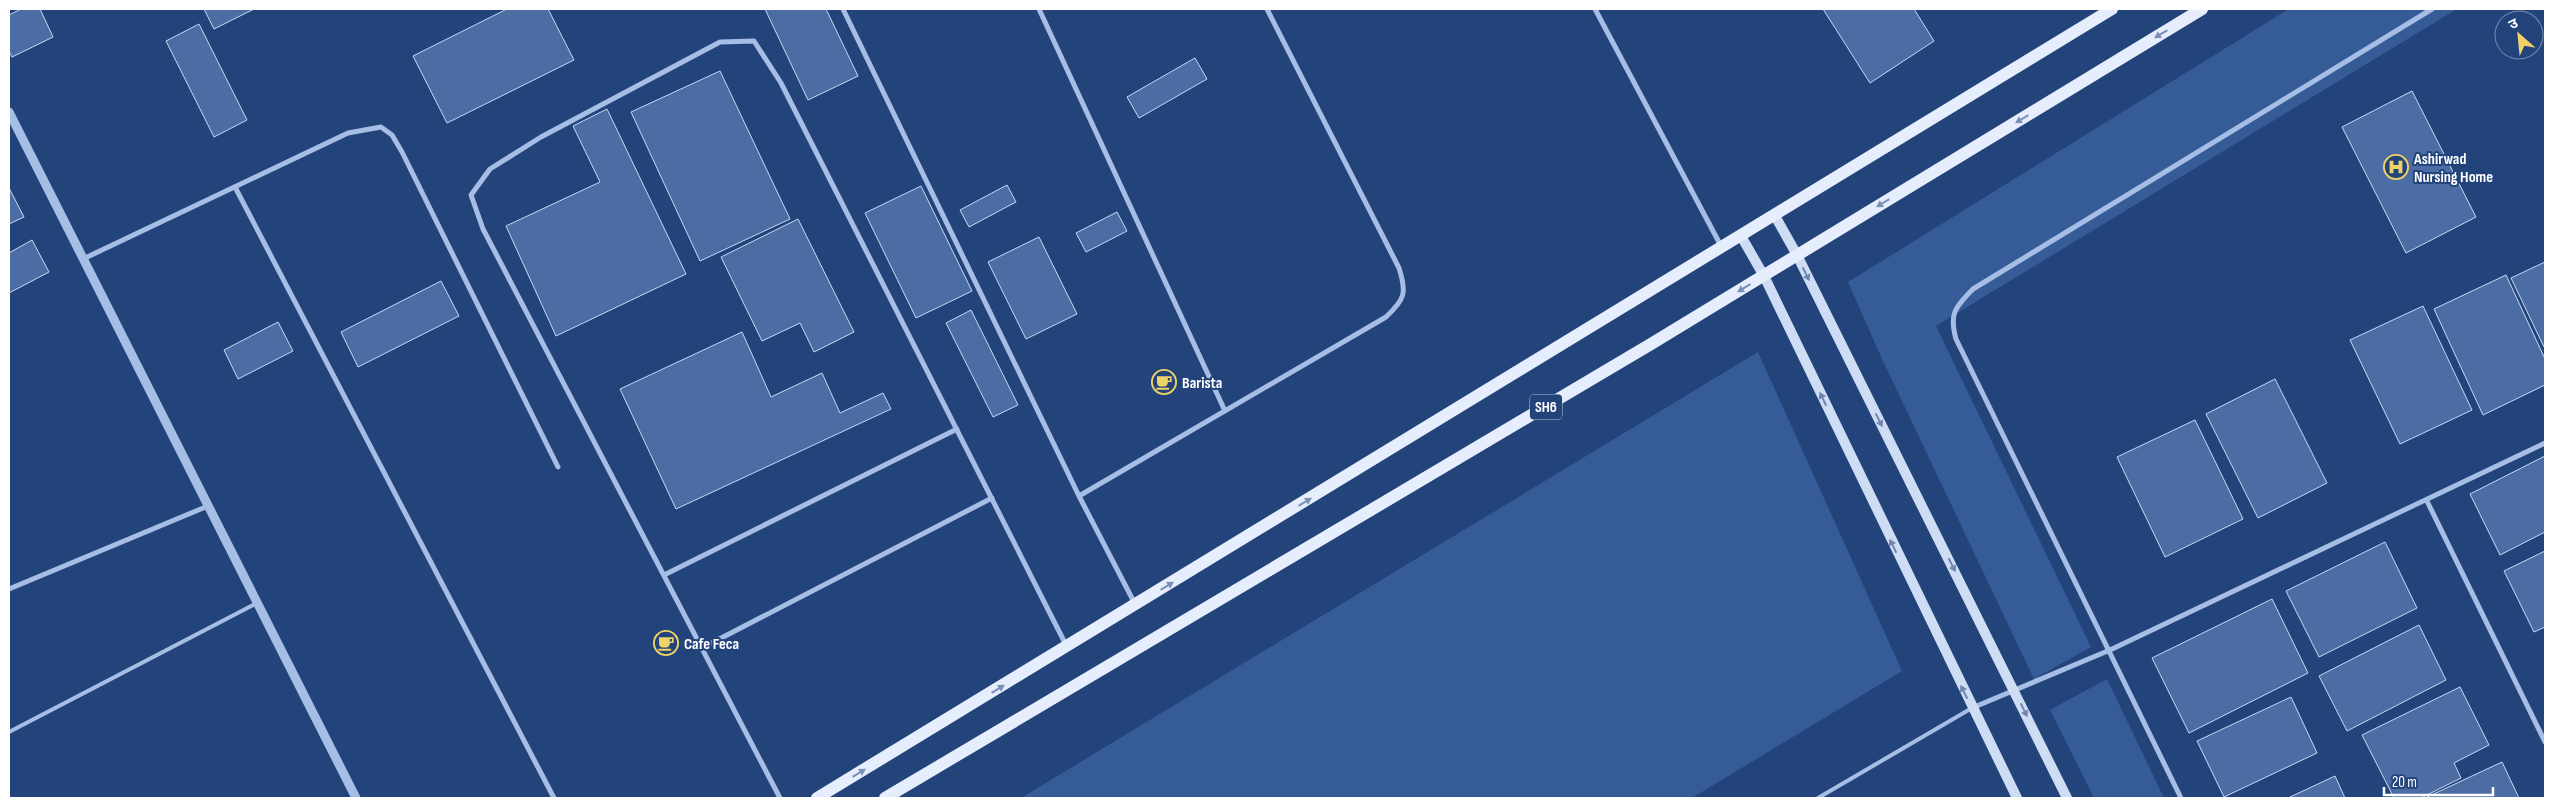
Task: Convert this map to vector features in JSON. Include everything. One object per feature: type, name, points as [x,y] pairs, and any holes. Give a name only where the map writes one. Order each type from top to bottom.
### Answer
[{"type":"main road","points":[[817,798],[2112,9]]},
{"type":"main road","name":"SH6","points":[[885,798],[1764,276],[2202,9]]},
{"type":"main road","points":[[1775,216],[1797,256],[2067,798]]},
{"type":"main road","points":[[1741,236],[1764,276],[2017,798]]},
{"type":"street","points":[[843,9],[1079,496],[1136,605]]},
{"type":"street","points":[[1039,9],[1225,411]]},
{"type":"street","points":[[1079,496],[1386,318],[1400,303],[1404,286],[1399,268],[1267,9]]},
{"type":"street","points":[[1595,9],[1722,248]]},
{"type":"street","points":[[2181,798],[1956,339],[1952,324],[1955,307],[1972,289],[2432,9]]},
{"type":"street","points":[[780,798],[483,229],[471,195],[490,169],[541,137],[720,42],[754,41],[781,83],[1067,647]]},
{"type":"street","points":[[9,112],[356,798]]},
{"type":"street","points":[[83,258],[348,134],[381,128],[392,134],[558,467]]},
{"type":"street","points":[[235,187],[554,798]]},
{"type":"street","points":[[664,575],[957,429]]},
{"type":"street","points":[[1972,708],[2015,692],[2110,650],[2427,501],[2545,443]]},
{"type":"street","points":[[702,648],[992,498]]},
{"type":"street","points":[[2427,501],[2545,742]]},
{"type":"street","points":[[9,589],[208,506]]},
{"type":"lane","points":[[9,732],[257,603]]},
{"type":"lane","points":[[1818,798],[1972,708]]},
{"type":"shaded area","points":[[2289,9],[2457,9],[1936,326],[2091,647],[2034,679],[1882,359],[1848,282]]},
{"type":"shaded area","points":[[1758,352],[1902,671],[1692,798],[1021,798]]},
{"type":"shaded area","points":[[2107,679],[2164,798],[2094,798],[2050,710]]},
{"type":"building","points":[[21,9],[40,9],[53,37],[12,57],[9,51],[9,15]]},
{"type":"building","points":[[204,9],[254,9],[214,29]]},
{"type":"building","points":[[507,9],[548,9],[574,60],[447,123],[413,56]]},
{"type":"building","points":[[765,9],[826,9],[858,76],[808,100]]},
{"type":"building","points":[[1823,9],[1914,9],[1934,41],[1870,83]]},
{"type":"building","points":[[199,24],[247,120],[214,137],[166,41]]},
{"type":"building","points":[[1195,58],[1207,79],[1139,118],[1127,97]]},
{"type":"building","points":[[720,71],[790,219],[700,261],[631,112]]},
{"type":"building","points":[[2412,91],[2476,217],[2406,253],[2342,127]]},
{"type":"building","points":[[607,109],[686,274],[556,336],[506,226],[600,182],[573,126]]},
{"type":"building","points":[[1007,185],[1016,202],[969,227],[960,210]]},
{"type":"building","points":[[921,186],[972,291],[916,318],[865,213]]},
{"type":"building","points":[[9,188],[24,217],[9,224]]},
{"type":"building","points":[[1117,212],[1127,231],[1086,252],[1076,233]]},
{"type":"building","points":[[798,219],[854,332],[814,352],[800,323],[762,341],[721,257]]},
{"type":"building","points":[[1039,237],[1077,314],[1026,339],[988,262]]},
{"type":"building","points":[[32,240],[49,272],[9,293],[9,253]]},
{"type":"building","points":[[2545,262],[2545,347],[2544,347],[2511,278]]},
{"type":"building","points":[[2506,275],[2545,359],[2545,385],[2483,415],[2434,309]]},
{"type":"building","points":[[441,281],[459,316],[358,367],[341,332]]},
{"type":"building","points":[[2423,306],[2472,410],[2400,444],[2350,340]]},
{"type":"building","points":[[971,310],[1018,405],[993,417],[946,323]]},
{"type":"building","points":[[278,322],[293,351],[238,379],[224,350]]},
{"type":"building","points":[[742,332],[771,397],[822,373],[840,413],[883,393],[891,409],[676,509],[620,389]]},
{"type":"building","points":[[2275,379],[2327,483],[2258,518],[2206,414]]},
{"type":"building","points":[[2195,420],[2243,519],[2165,557],[2117,457]]},
{"type":"building","points":[[2545,456],[2545,532],[2500,555],[2470,494]]},
{"type":"building","points":[[2385,542],[2417,608],[2319,657],[2286,591]]},
{"type":"building","points":[[2545,551],[2545,627],[2534,632],[2504,571]]},
{"type":"building","points":[[2272,599],[2308,673],[2189,733],[2152,658]]},
{"type":"building","points":[[2419,625],[2446,680],[2347,731],[2319,676]]},
{"type":"building","points":[[2460,687],[2489,745],[2454,763],[2461,778],[2421,798],[2394,798],[2362,735]]},
{"type":"building","points":[[2291,697],[2317,753],[2224,797],[2197,741]]},
{"type":"building","points":[[2502,762],[2519,798],[2425,798]]},
{"type":"building","points":[[2335,776],[2345,798],[2288,798]]},
{"type":"place","name":"Ashirwad Nursing Home","points":[[2396,167]]},
{"type":"place","name":"Barista","points":[[1164,382]]},
{"type":"place","name":"Cafe Feca","points":[[666,643]]}]
